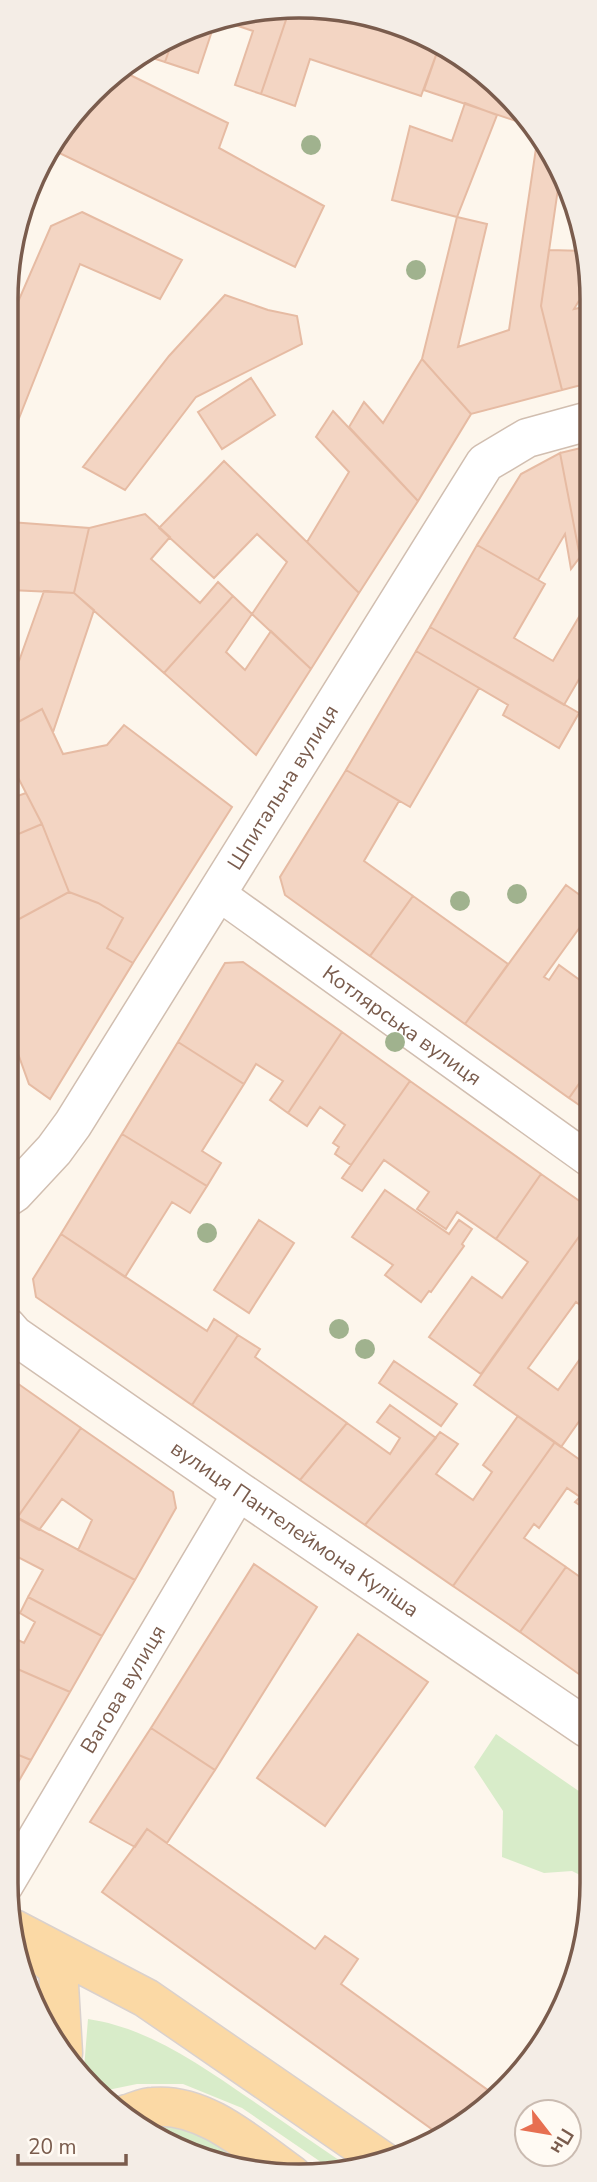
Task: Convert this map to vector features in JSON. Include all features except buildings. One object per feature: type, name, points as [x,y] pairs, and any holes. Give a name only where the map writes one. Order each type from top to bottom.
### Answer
[{"type":"main road","points":[[22,1933],[146,1998],[373,2154]]},
{"type":"main road","points":[[24,1942],[58,1968],[62,2035]]},
{"type":"main road","points":[[135,2112],[152,2106],[184,2109],[219,2124],[276,2164]]},
{"type":"street","name":"Шпитальна вулиця","points":[[18,1181],[54,1150],[73,1124],[485,463],[527,438],[580,423]]},
{"type":"street","name":"Котлярська вулиця","points":[[216,892],[580,1153]]},
{"type":"street","name":"вулиця Пантелеймона Куліша","points":[[18,1338],[580,1723]]},
{"type":"street","name":"Вагова вулиця","points":[[18,1866],[240,1492]]},
{"type":"green space","points":[[496,1734],[580,1792],[580,1875],[572,1871],[544,1873],[502,1857],[503,1811],[474,1767]]},
{"type":"green space","points":[[88,2019],[132,2031],[153,2039],[212,2073],[340,2161],[323,2163],[242,2108],[183,2084],[137,2084],[108,2090],[84,2066]]},
{"type":"green space","points":[[148,2121],[192,2123],[240,2158],[208,2150],[174,2136]]}]
